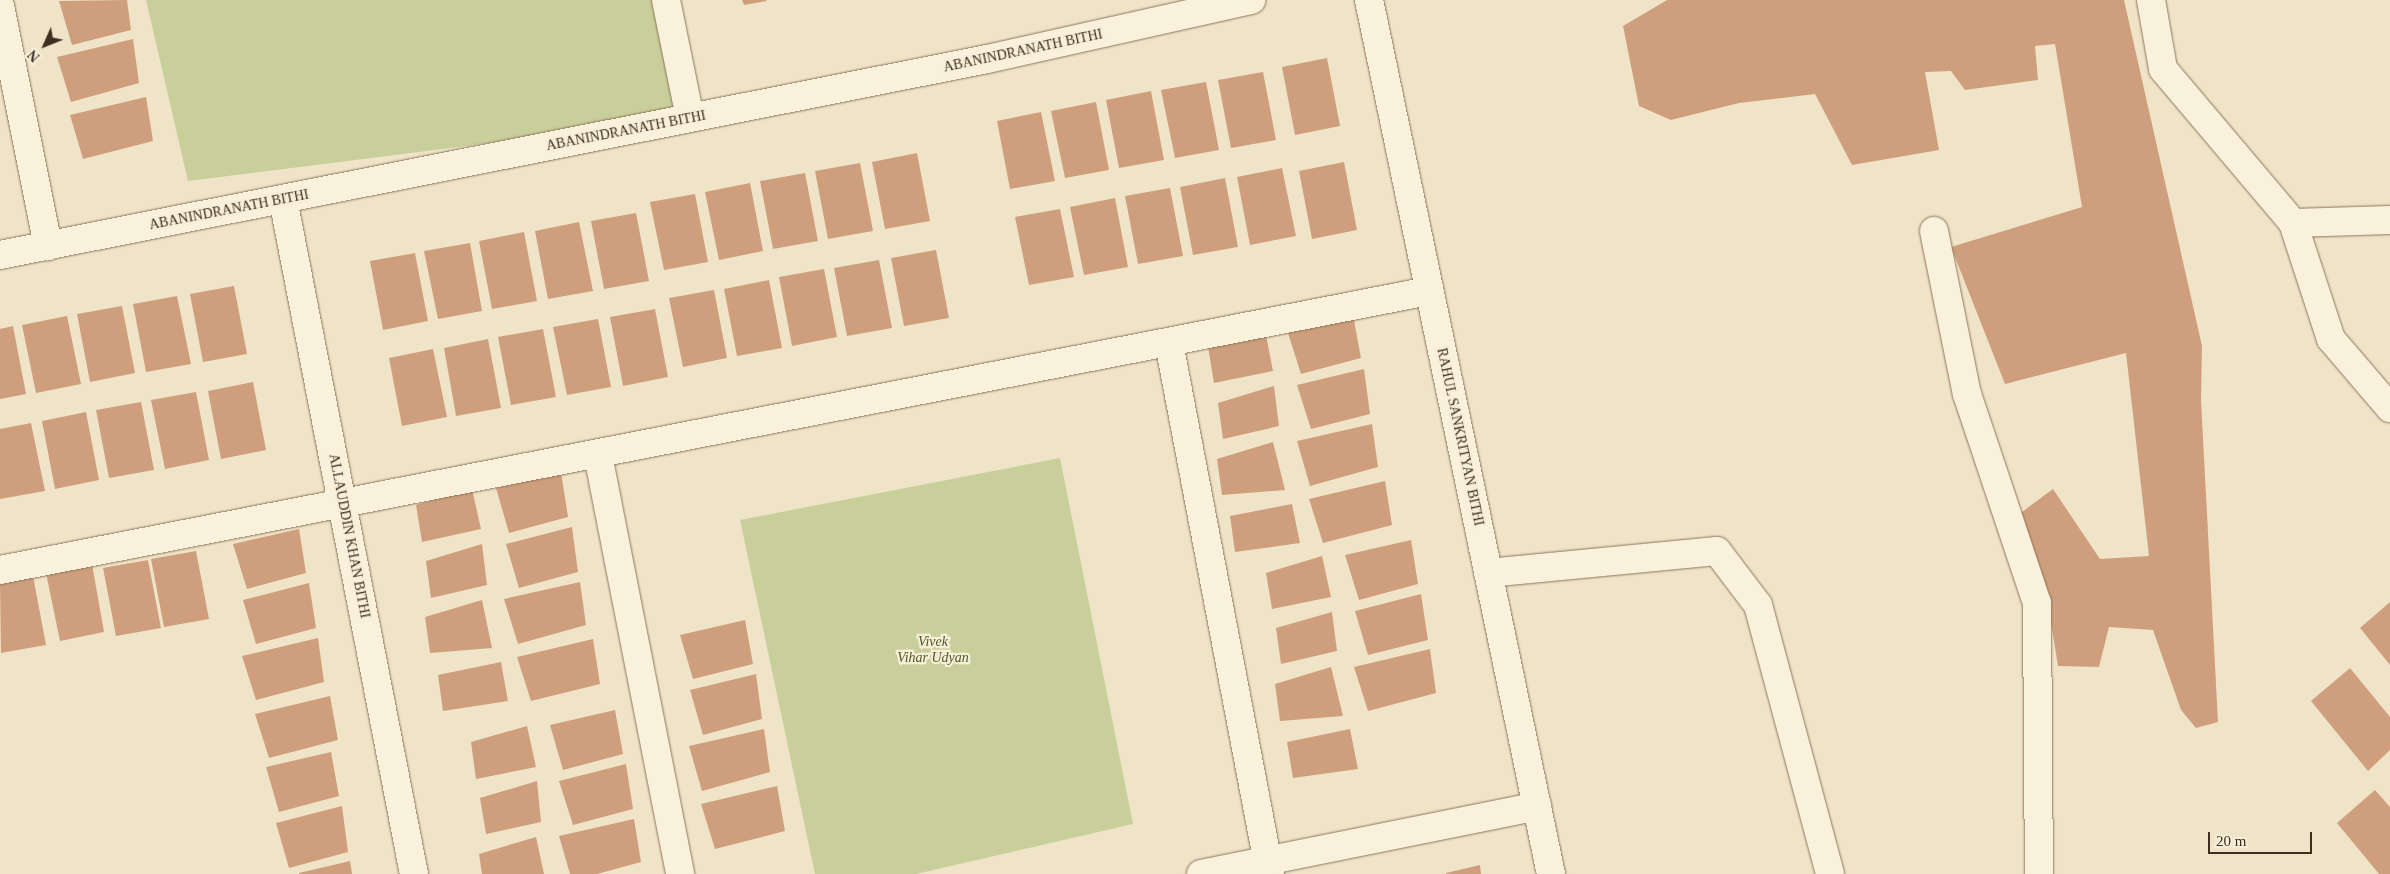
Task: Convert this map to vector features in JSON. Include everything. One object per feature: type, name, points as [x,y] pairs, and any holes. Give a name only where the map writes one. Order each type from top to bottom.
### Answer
[{"type":"street","points":[[666,0],[690,118]]},
{"type":"street","name":"ABANINDRANATH BITHI","points":[[0,255],[690,118],[1179,8],[1251,0]]},
{"type":"street","name":"RAHUL SANKRITYAN BITHI","points":[[1369,0],[1551,874]]},
{"type":"street","points":[[2151,0],[2163,69],[2293,223],[2331,339],[2390,408]]},
{"type":"street","points":[[0,6],[48,246]]},
{"type":"street","name":"ALLAUDDIN KHAN BITHI","points":[[283,199],[414,874]]},
{"type":"street","points":[[2293,223],[2390,220]]},
{"type":"street","points":[[1934,231],[1968,394],[2037,603],[2039,874]]},
{"type":"street","points":[[0,570],[343,506],[1429,291]]},
{"type":"street","points":[[1169,343],[1269,867]]},
{"type":"street","points":[[598,455],[680,874]]},
{"type":"street","points":[[1488,574],[1717,551],[1758,606],[1830,874]]},
{"type":"street","points":[[1201,874],[1269,867],[1536,806]]},
{"type":"green space","points":[[146,0],[666,0],[690,118],[188,181]]},
{"type":"green space","name":"Vivek Vihar Udyan","points":[[1060,458],[1133,824],[916,874],[815,874],[740,520]]},
{"type":"building","points":[[127,0],[131,30],[72,45],[59,1]]},
{"type":"building","points":[[742,0],[766,0],[767,1],[744,5]]},
{"type":"building","points":[[1667,0],[2124,0],[2202,346],[2201,400],[2218,722],[2196,728],[2181,710],[2153,630],[2109,627],[2099,667],[2058,666],[2046,591],[2018,515],[2053,489],[2100,559],[2149,556],[2126,353],[2005,384],[1951,247],[2082,207],[2055,44],[2035,46],[2038,80],[1965,90],[1951,71],[1925,72],[1939,150],[1852,165],[1815,94],[1739,103],[1671,120],[1639,106],[1623,26]]},
{"type":"building","points":[[133,39],[139,83],[71,102],[57,57]]},
{"type":"building","points":[[1327,58],[1340,126],[1295,135],[1282,67]]},
{"type":"building","points":[[1263,72],[1276,140],[1231,148],[1218,80]]},
{"type":"building","points":[[1206,82],[1219,150],[1175,158],[1161,90]]},
{"type":"building","points":[[1151,91],[1164,160],[1119,168],[1106,100]]},
{"type":"building","points":[[146,97],[153,141],[83,159],[70,115]]},
{"type":"building","points":[[1096,102],[1109,170],[1065,178],[1051,111]]},
{"type":"building","points":[[1041,112],[1055,181],[1010,189],[997,121]]},
{"type":"building","points":[[917,153],[930,221],[885,229],[872,162]]},
{"type":"building","points":[[1344,162],[1357,230],[1312,239],[1299,171]]},
{"type":"building","points":[[860,163],[873,231],[828,239],[815,171]]},
{"type":"building","points":[[1282,168],[1296,236],[1250,245],[1237,177]]},
{"type":"building","points":[[805,173],[818,241],[773,249],[760,181]]},
{"type":"building","points":[[1225,178],[1238,247],[1193,255],[1180,187]]},
{"type":"building","points":[[750,183],[763,251],[719,260],[705,192]]},
{"type":"building","points":[[1170,188],[1183,256],[1138,264],[1125,196]]},
{"type":"building","points":[[695,194],[708,262],[664,270],[650,202]]},
{"type":"building","points":[[1115,198],[1128,267],[1084,275],[1070,207]]},
{"type":"building","points":[[1060,209],[1074,277],[1029,285],[1015,217]]},
{"type":"building","points":[[636,213],[649,281],[604,289],[591,221]]},
{"type":"building","points":[[579,222],[593,291],[548,299],[535,231]]},
{"type":"building","points":[[524,232],[537,301],[492,309],[479,241]]},
{"type":"building","points":[[470,243],[482,311],[438,319],[424,251]]},
{"type":"building","points":[[936,250],[949,318],[904,326],[891,258]]},
{"type":"building","points":[[415,253],[428,321],[383,330],[370,261]]},
{"type":"building","points":[[879,260],[892,328],[847,336],[834,268]]},
{"type":"building","points":[[824,269],[837,337],[792,346],[779,277]]},
{"type":"building","points":[[769,280],[782,348],[737,356],[724,289]]},
{"type":"building","points":[[234,286],[247,354],[203,362],[190,294]]},
{"type":"building","points":[[714,290],[727,358],[683,367],[669,298]]},
{"type":"building","points":[[177,296],[191,364],[146,372],[133,304]]},
{"type":"building","points":[[122,306],[135,373],[90,382],[77,314]]},
{"type":"building","points":[[655,309],[668,377],[623,386],[610,317]]},
{"type":"building","points":[[1353,315],[1361,358],[1301,374],[1287,330]]},
{"type":"building","points":[[67,316],[81,384],[36,393],[22,325]]},
{"type":"building","points":[[598,319],[611,387],[567,395],[553,327]]},
{"type":"building","points":[[13,326],[26,394],[0,399],[0,329]]},
{"type":"building","points":[[543,329],[556,397],[511,405],[498,337]]},
{"type":"building","points":[[1265,330],[1273,371],[1214,383],[1208,347]]},
{"type":"building","points":[[488,339],[501,408],[456,416],[444,348]]},
{"type":"building","points":[[433,349],[447,417],[402,426],[389,358]]},
{"type":"building","points":[[1364,369],[1370,414],[1311,429],[1297,385]]},
{"type":"building","points":[[253,382],[266,450],[221,459],[208,391]]},
{"type":"building","points":[[1274,386],[1279,426],[1223,439],[1218,403]]},
{"type":"building","points":[[196,392],[209,460],[165,469],[151,400]]},
{"type":"building","points":[[141,402],[154,470],[109,478],[96,410]]},
{"type":"building","points":[[86,412],[99,480],[55,489],[42,421]]},
{"type":"building","points":[[31,423],[45,491],[0,499],[0,429]]},
{"type":"building","points":[[1372,424],[1378,467],[1310,486],[1297,441]]},
{"type":"building","points":[[1273,442],[1285,490],[1222,495],[1217,459]]},
{"type":"building","points":[[561,472],[568,517],[509,533],[496,488]]},
{"type":"building","points":[[1385,481],[1392,525],[1323,543],[1309,499]]},
{"type":"building","points":[[472,489],[481,529],[422,542],[416,505]]},
{"type":"building","points":[[1292,504],[1300,543],[1235,552],[1230,516]]},
{"type":"building","points":[[572,527],[578,572],[519,588],[506,544]]},
{"type":"building","points":[[299,529],[306,573],[247,589],[233,544]]},
{"type":"building","points":[[1411,540],[1418,584],[1359,600],[1345,555]]},
{"type":"building","points":[[482,544],[487,585],[431,598],[426,561]]},
{"type":"building","points":[[196,551],[209,619],[164,627],[151,559]]},
{"type":"building","points":[[1322,556],[1331,597],[1272,609],[1266,573]]},
{"type":"building","points":[[148,560],[161,628],[116,636],[103,568]]},
{"type":"building","points":[[92,564],[104,632],[60,641],[46,573]]},
{"type":"building","points":[[33,576],[46,645],[1,653],[0,583]]},
{"type":"building","points":[[580,582],[586,625],[518,644],[504,599]]},
{"type":"building","points":[[309,583],[316,628],[256,644],[243,600]]},
{"type":"building","points":[[1421,594],[1428,640],[1368,655],[1355,611]]},
{"type":"building","points":[[482,600],[492,648],[430,653],[425,617]]},
{"type":"building","points":[[2390,602],[2390,665],[2360,628]]},
{"type":"building","points":[[1332,612],[1337,651],[1281,664],[1276,628]]},
{"type":"building","points":[[745,620],[753,664],[693,679],[680,635]]},
{"type":"building","points":[[318,638],[324,682],[256,700],[242,656]]},
{"type":"building","points":[[593,639],[600,684],[531,701],[517,657]]},
{"type":"building","points":[[1430,649],[1436,693],[1368,711],[1354,667]]},
{"type":"building","points":[[501,662],[508,701],[443,711],[438,675]]},
{"type":"building","points":[[1331,667],[1343,716],[1280,721],[1275,684]]},
{"type":"building","points":[[2350,668],[2390,717],[2390,750],[2368,771],[2311,701]]},
{"type":"building","points":[[756,674],[762,719],[703,735],[690,690]]},
{"type":"building","points":[[330,696],[338,740],[269,758],[255,714]]},
{"type":"building","points":[[615,710],[623,754],[563,770],[550,725]]},
{"type":"building","points":[[527,726],[536,767],[476,779],[471,742]]},
{"type":"building","points":[[764,729],[770,772],[702,791],[689,746]]},
{"type":"building","points":[[1350,729],[1358,769],[1293,778],[1287,742]]},
{"type":"building","points":[[331,752],[339,796],[279,812],[266,767]]},
{"type":"building","points":[[626,764],[633,809],[573,825],[559,781]]},
{"type":"building","points":[[537,781],[541,822],[486,834],[480,798]]},
{"type":"building","points":[[777,786],[785,831],[715,849],[701,804]]},
{"type":"building","points":[[2375,790],[2390,807],[2390,874],[2379,874],[2337,823]]},
{"type":"building","points":[[342,806],[348,852],[289,868],[276,823]]},
{"type":"building","points":[[634,819],[641,862],[597,874],[570,874],[559,836]]},
{"type":"building","points":[[536,837],[544,874],[482,874],[479,854]]},
{"type":"building","points":[[350,861],[352,874],[299,874],[299,873]]},
{"type":"building","points":[[1480,865],[1481,874],[1446,874],[1446,873]]}]
